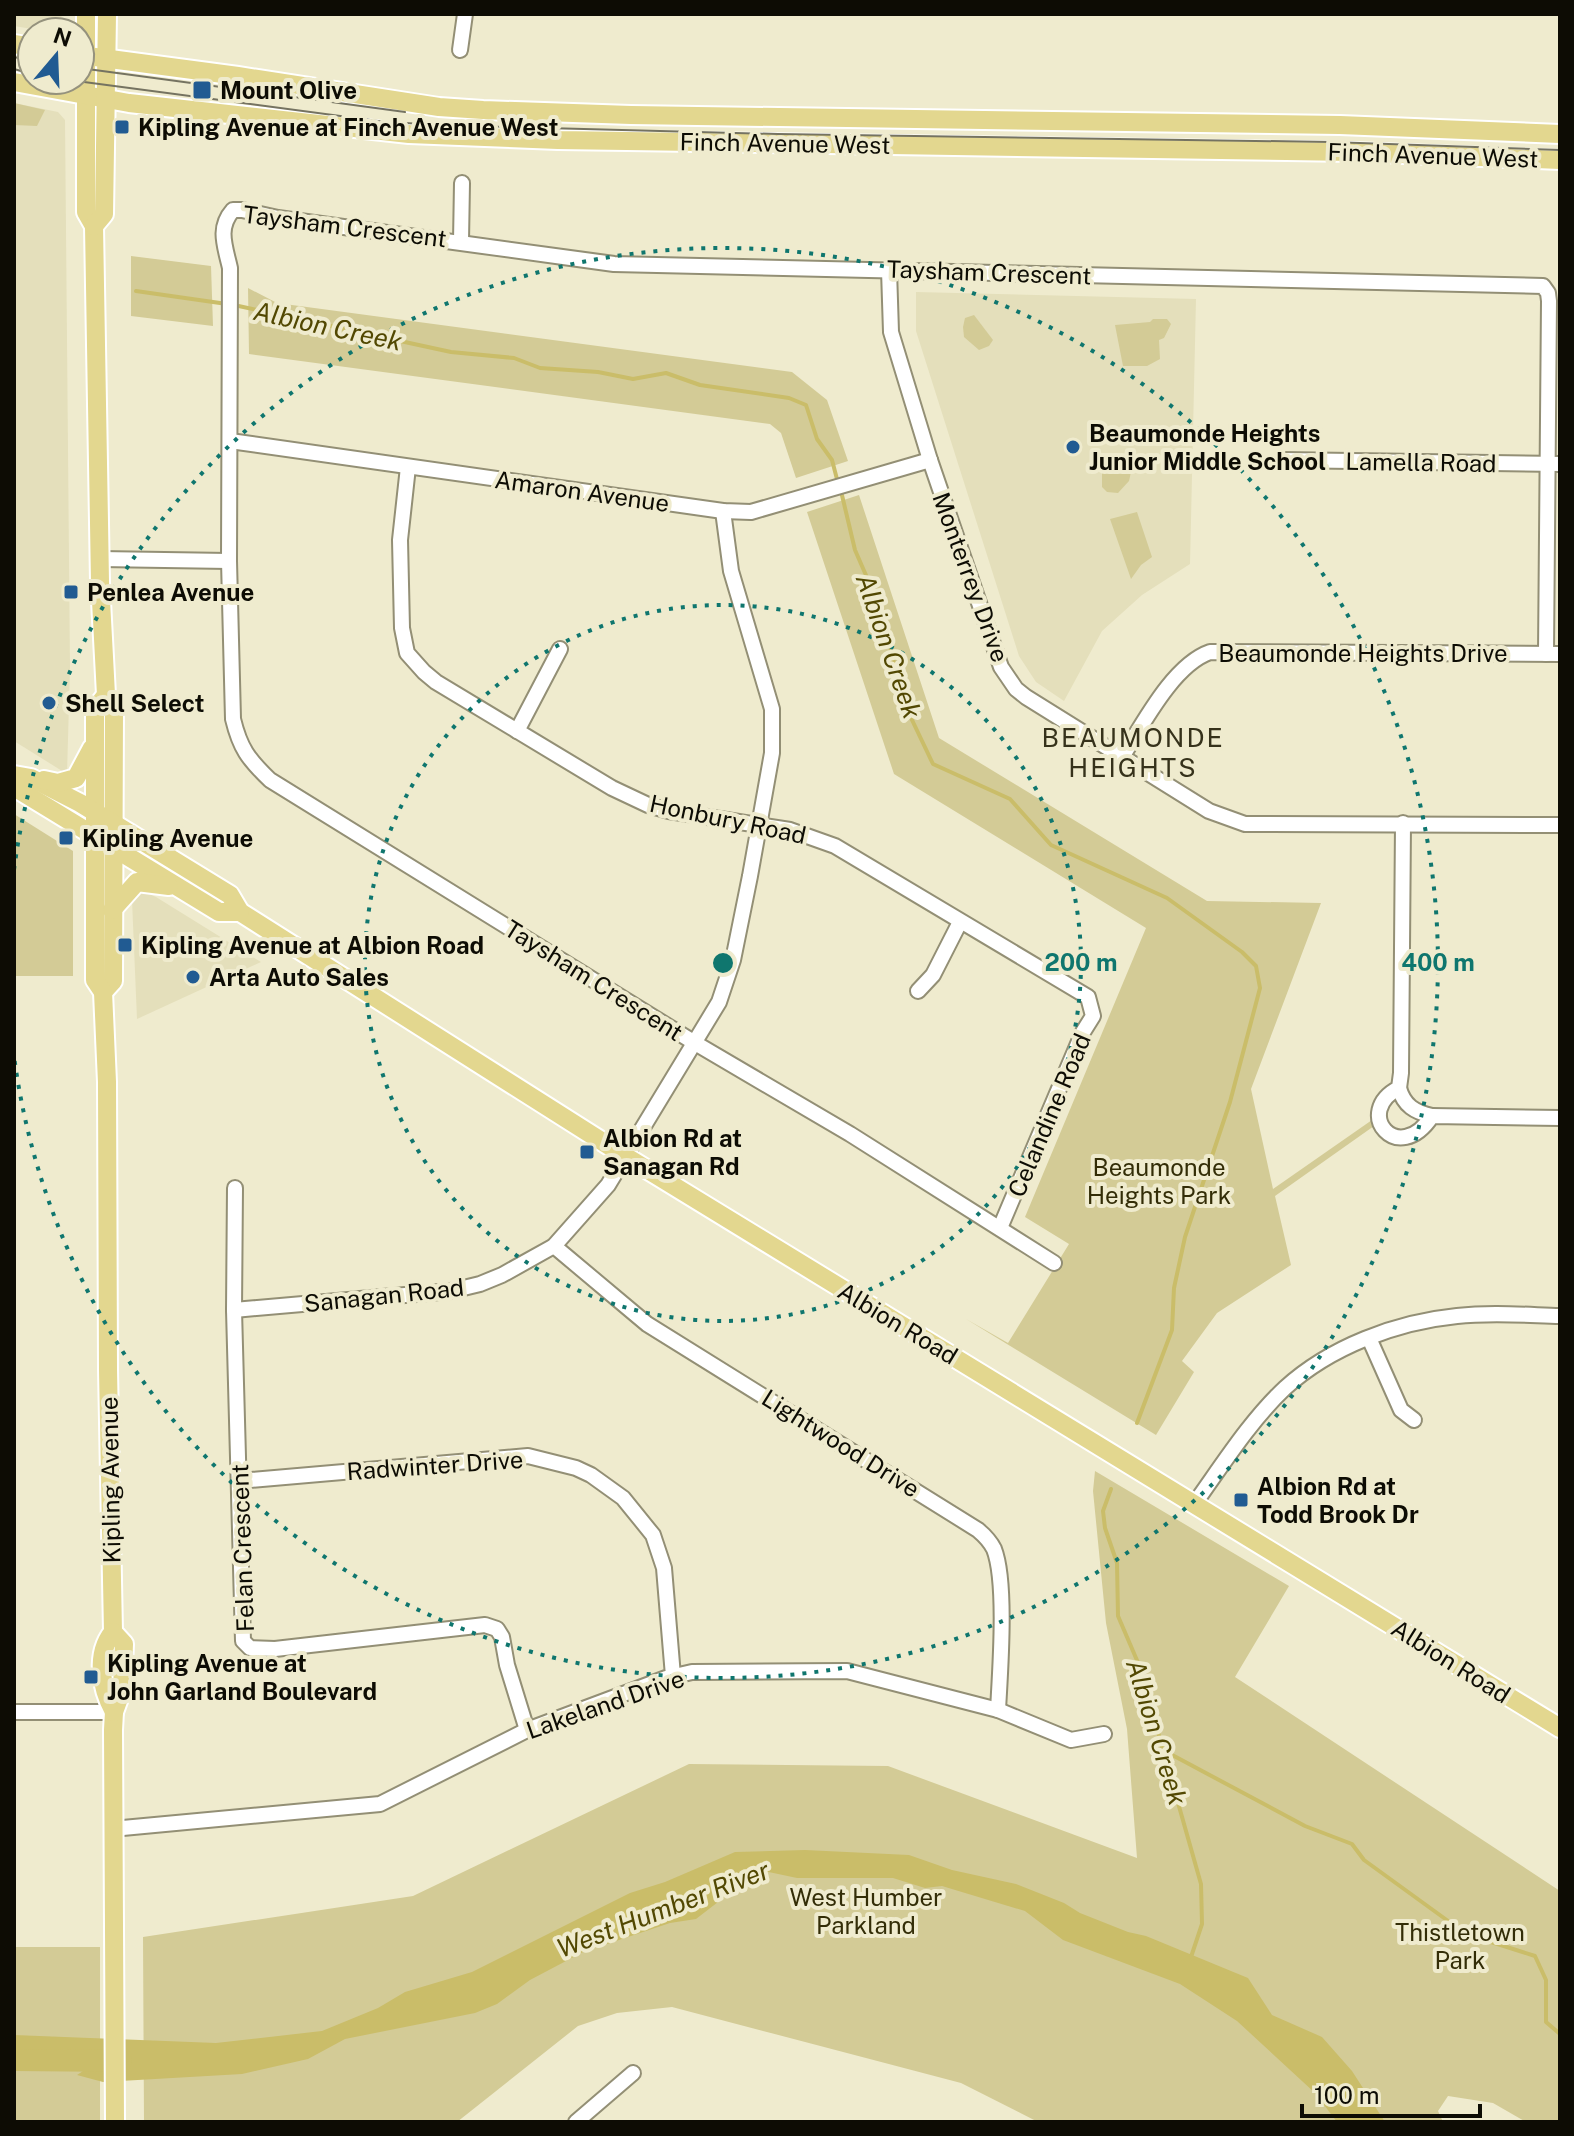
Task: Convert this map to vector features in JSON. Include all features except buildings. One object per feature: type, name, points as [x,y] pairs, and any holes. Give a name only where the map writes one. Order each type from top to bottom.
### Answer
[{"type":"main road","name":"Kipling Avenue","points":[[94,226],[104,214],[107,14]]},
{"type":"main road","name":"Finch Avenue West","points":[[96,58],[439,107],[483,110],[1340,125],[1560,134]]},
{"type":"main road","name":"Finch Avenue West","points":[[85,96],[409,134],[574,140],[1352,152],[1560,160]]},
{"type":"main road","name":"Kipling Avenue","points":[[85,96],[86,212],[94,226],[100,559],[106,695],[114,710],[113,981],[103,992]]},
{"type":"main road","name":"Kipling Avenue","points":[[106,695],[95,709],[94,836],[95,980],[103,992],[107,1082],[113,1632],[103,1643],[103,1690],[114,1712],[115,2122]]},
{"type":"main road","points":[[20,779],[58,783],[76,778],[95,742]]},
{"type":"main road","name":"Albion Road","points":[[240,912],[219,912],[176,887],[19,790],[20,779],[113,822],[230,895],[240,912],[625,1156],[1560,1728]]},
{"type":"main road","points":[[112,910],[137,882],[176,887]]},
{"type":"street","points":[[460,50],[465,14]]},
{"type":"street","points":[[461,241],[462,183]]},
{"type":"street","name":"Taysham Crescent","points":[[1054,1263],[850,1134],[695,1043],[270,780],[251,762],[239,744],[233,719],[229,561],[230,268],[221,231],[226,218],[233,210],[614,264],[1543,286],[1549,301],[1554,464],[1553,654]]},
{"type":"street","name":"Monterrey Drive","points":[[889,270],[891,332],[930,460],[1001,667],[1018,691],[1209,811],[1245,824],[1560,825]]},
{"type":"street","name":"Amaron Avenue","points":[[230,441],[723,511],[751,512],[930,460]]},
{"type":"street","name":"Lamella Road","points":[[1282,460],[1554,464]]},
{"type":"street","name":"Honbury Road","points":[[408,467],[400,540],[402,628],[407,653],[436,682],[612,788],[648,805],[790,830],[835,846],[1088,997],[1090,1002]]},
{"type":"street","name":"Sanagan Road","points":[[234,1310],[451,1291],[502,1275],[554,1246],[608,1185],[695,1043],[719,1002],[733,960],[772,753],[772,709],[731,571],[723,511]]},
{"type":"street","points":[[100,559],[229,561]]},
{"type":"street","points":[[517,731],[560,649]]},
{"type":"street","name":"Beaumonde Heights Drive","points":[[1122,757],[1180,671],[1197,657],[1210,652],[1553,654]]},
{"type":"street","points":[[1403,823],[1399,1088],[1402,1099],[1416,1112],[1432,1116],[1560,1118]]},
{"type":"street","points":[[918,991],[933,975],[960,922]]},
{"type":"street","name":"Celandine Road","points":[[1000,1228],[1083,1032],[1093,1016],[1090,1002]]},
{"type":"street","points":[[1399,1088],[1384,1095],[1378,1107],[1379,1120],[1385,1132],[1398,1139],[1412,1137],[1424,1128],[1432,1116]]},
{"type":"street","name":"Felan Crescent","points":[[235,1188],[234,1310],[243,1641],[250,1648],[275,1649],[485,1625],[497,1629],[502,1637],[507,1665],[527,1730]]},
{"type":"street","name":"Lightwood Drive","points":[[554,1246],[647,1324],[902,1481],[988,1539],[995,1551],[1000,1579],[998,1710]]},
{"type":"street","points":[[1195,1503],[1250,1427],[1285,1389],[1338,1351],[1369,1338],[1456,1316],[1560,1316]]},
{"type":"street","points":[[1369,1338],[1401,1410],[1414,1420]]},
{"type":"street","name":"Radwinter Drive","points":[[239,1481],[528,1456],[576,1468],[623,1498],[653,1535],[664,1568],[673,1676]]},
{"type":"street","name":"Lakeland Drive","points":[[112,1829],[380,1804],[527,1730],[673,1676],[702,1672],[847,1671],[998,1710],[1071,1740],[1104,1734]]},
{"type":"street","points":[[14,1712],[114,1712]]},
{"type":"street","points":[[576,2122],[633,2073]]},
{"type":"shaded area","points":[[14,14],[63,14],[16,16],[14,26]]},
{"type":"shaded area","points":[[14,103],[58,112],[65,120],[70,669],[67,774],[14,741]]},
{"type":"shaded area","name":"Beaumonde Heights Junior Middle School","points":[[916,292],[1196,299],[1190,564],[1142,595],[1102,631],[1064,701],[1036,682],[1019,656],[916,331]]},
{"type":"shaded area","points":[[145,892],[261,962],[137,1019],[132,900]]},
{"type":"green space","points":[[14,103],[45,110],[37,126],[14,125]]},
{"type":"green space","points":[[131,256],[211,266],[213,326],[131,316]]},
{"type":"green space","points":[[248,288],[277,303],[792,372],[827,400],[848,461],[796,478],[781,433],[770,424],[249,354]]},
{"type":"green space","points":[[974,315],[993,340],[989,346],[979,350],[964,337],[965,318]]},
{"type":"green space","points":[[1153,319],[1167,319],[1171,324],[1164,338],[1159,340],[1160,359],[1147,366],[1123,366],[1115,325],[1150,322]]},
{"type":"green space","points":[[1108,467],[1120,467],[1131,472],[1129,481],[1118,493],[1107,492],[1102,487],[1102,473]]},
{"type":"green space","name":"Beaumonde Heights Park","points":[[859,495],[939,738],[1207,901],[1321,903],[1251,1089],[1273,1189],[1372,1120],[1374,1126],[1275,1196],[1291,1265],[1217,1313],[1182,1361],[1194,1372],[1156,1435],[966,1319],[1008,1343],[1069,1244],[1025,1217],[1146,928],[894,774],[807,512]]},
{"type":"green space","points":[[1137,512],[1152,557],[1141,565],[1131,579],[1110,519]]},
{"type":"green space","points":[[14,814],[73,851],[73,976],[14,976]]},
{"type":"green space","name":"West Humber Parkland","points":[[1095,1471],[1289,1586],[1235,1677],[1560,1891],[1560,2122],[1526,2122],[1493,2103],[1448,2096],[1438,2111],[1443,2122],[1038,2122],[961,2083],[672,2007],[617,2013],[578,2026],[457,2122],[144,2122],[143,1937],[413,1896],[689,1764],[888,1766],[1137,1858],[1127,1729],[1106,1623],[1093,1491]]},
{"type":"green space","points":[[14,1947],[100,1947],[100,2122],[14,2122]]},
{"type":"water","points":[[805,1850],[909,1855],[952,1870],[1016,1884],[1064,1903],[1080,1913],[1248,1978],[1272,2015],[1322,2037],[1352,2071],[1385,2122],[1337,2122],[1315,2093],[1237,2021],[1180,1984],[1063,1940],[1025,1911],[942,1886],[925,1888],[893,1878],[797,1878],[764,1871],[753,1875],[696,1919],[670,1923],[583,1952],[530,1980],[497,2004],[475,2013],[345,2039],[308,2059],[242,2074],[103,2082],[77,2075],[95,2063],[79,2056],[14,2050],[14,2035],[216,2043],[322,2031],[378,2008],[405,1992],[472,1972],[630,1893],[665,1882],[735,1852]]},
{"type":"waterway","name":"Albion Creek","points":[[136,291],[234,305],[451,352],[514,358],[540,368],[598,372],[633,379],[666,373],[700,385],[789,398],[806,405],[817,439],[832,460],[838,483]]},
{"type":"waterway","name":"Albion Creek","points":[[841,491],[855,550],[882,612],[903,701],[933,764],[1010,799],[1051,845],[1167,898],[1242,952],[1256,966],[1260,988],[1230,1102],[1185,1237],[1174,1288],[1172,1330],[1137,1423]]},
{"type":"waterway","name":"Albion Creek","points":[[1111,1489],[1103,1511],[1105,1528],[1117,1563],[1118,1616],[1139,1665],[1201,1884],[1202,1924],[1191,1957]]},
{"type":"waterway","points":[[1161,1749],[1305,1826],[1352,1844],[1364,1860],[1466,1934],[1535,1956],[1546,1980],[1546,2022],[1560,2034]]},
{"type":"waterway","name":"West Humber River","points":[[14,2060],[121,2061]]},
{"type":"tram line","points":[[96,70],[405,112]]},
{"type":"tram line","points":[[96,84],[378,121],[434,125],[778,134],[1331,142],[1560,150]]},
{"type":"place","name":"Mount Olive","points":[[202,90]]},
{"type":"place","name":"Kipling Avenue at Finch Avenue West","points":[[122,127]]},
{"type":"place","name":"Beaumonde Heights Junior Middle School","points":[[1073,447]]},
{"type":"place","name":"Penlea Avenue","points":[[71,592]]},
{"type":"place","name":"Shell Select","points":[[49,703]]},
{"type":"place","name":"Kipling Avenue","points":[[66,838]]},
{"type":"place","name":"Kipling Avenue at Albion Road","points":[[125,945]]},
{"type":"place","name":"Arta Auto Sales","points":[[193,977]]},
{"type":"place","name":"Albion Rd at Sanagan Rd","points":[[587,1152]]},
{"type":"place","name":"Albion Rd at Todd Brook Dr","points":[[1241,1500]]},
{"type":"place","name":"Kipling Avenue at John Garland Boulevard","points":[[91,1677]]},
{"type":"district","name":"BEAUMONDE HEIGHTS","points":[[1133,752]]},
{"type":"park label","name":"Thistletown Park","points":[[1460,1946]]}]
